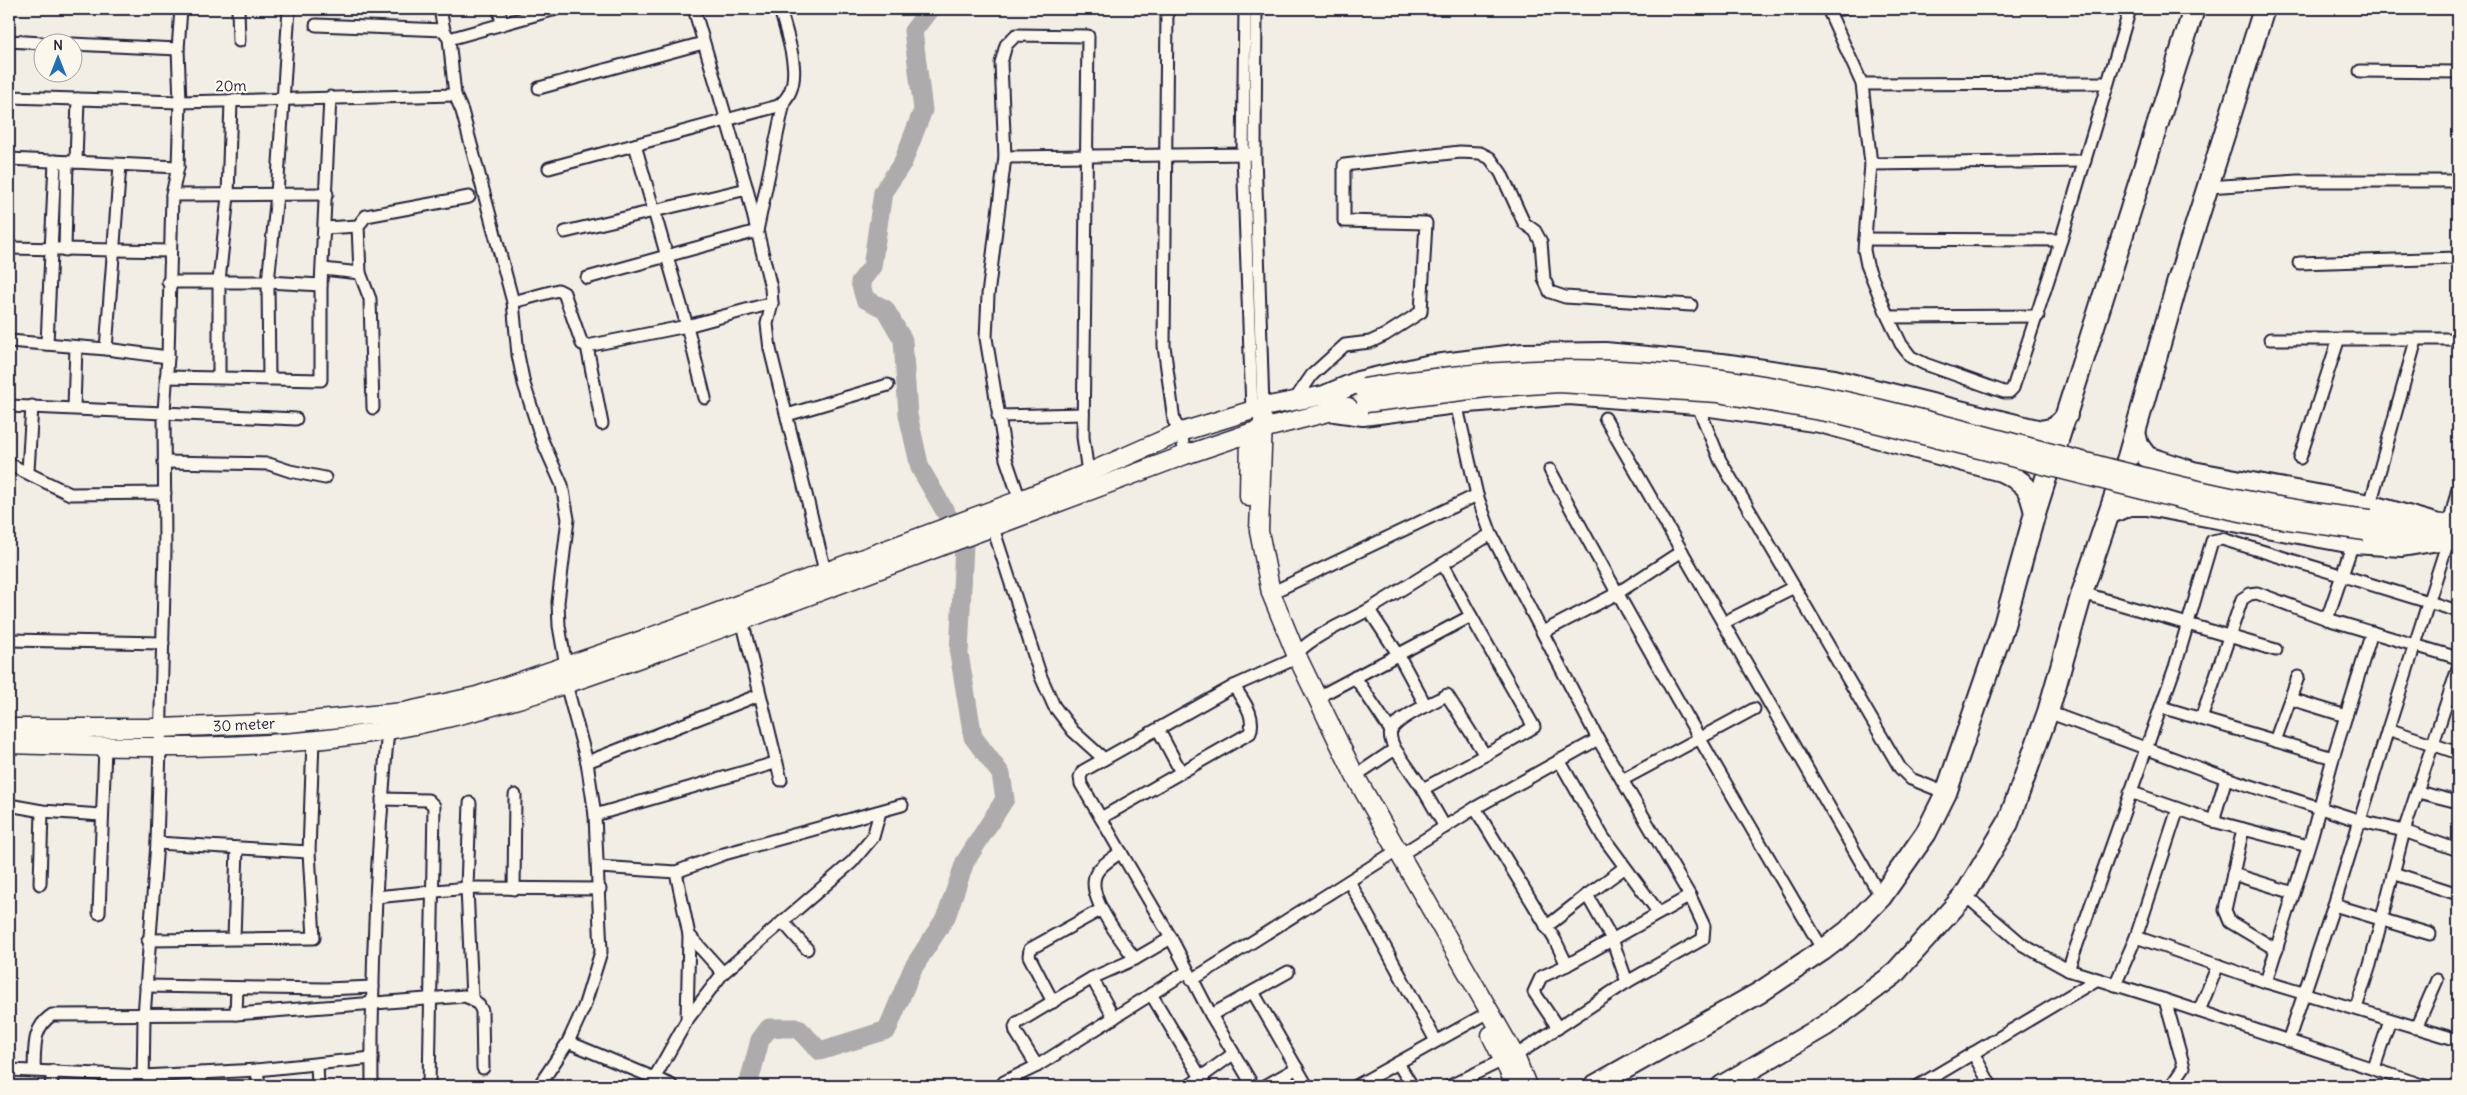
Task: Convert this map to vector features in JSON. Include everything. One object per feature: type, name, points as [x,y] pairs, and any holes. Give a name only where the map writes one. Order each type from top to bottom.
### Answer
[{"type":"highway","points":[[1594,1086],[1760,993],[1848,931],[1881,896],[1926,833],[1946,794],[2004,624],[2035,512],[2194,9]]},
{"type":"highway","points":[[1722,1086],[1826,1025],[1893,975],[1965,895],[2008,823],[2048,712],[2082,593],[2109,514],[2264,9]]},
{"type":"highway","points":[[1331,403],[1358,382],[1427,366],[1524,354],[1605,353],[1722,364],[1834,380],[2041,432],[2055,428],[2067,415]]},
{"type":"highway","points":[[1331,403],[1363,415],[1456,404],[1569,394],[1698,404],[1820,422],[2001,472],[2021,481],[2031,491],[2035,512]]},
{"type":"highway","points":[[2134,432],[2138,445],[2147,456],[2165,464],[2253,485],[2365,525],[2402,546],[2448,533]]},
{"type":"highway","points":[[2109,514],[2129,505],[2147,505],[2448,533]]},
{"type":"main road","points":[[971,527],[993,528],[1185,455],[1331,403],[1364,396],[1559,383],[1718,393],[1844,415],[2191,502],[2260,516],[2365,525]]},
{"type":"main road","points":[[9,744],[160,748],[313,740],[388,730],[482,711],[566,684],[742,620],[971,527],[1020,500],[1088,473],[1181,432],[1258,408],[1294,401],[1331,403]]},
{"type":"main road","points":[[1258,408],[1249,469],[1248,512],[1253,554],[1263,598],[1293,658],[1316,698],[1395,856],[1482,1016],[1527,1086]]},
{"type":"main road","points":[[1256,431],[1259,531],[1271,593],[1324,740],[1395,856],[1509,1058],[1516,1086]]},
{"type":"main road","points":[[1219,444],[1238,453],[1249,469]]},
{"type":"main road","name":"30 meter","points":[[9,728],[160,728],[269,724],[404,712],[476,696],[648,638],[825,571],[948,536]]},
{"type":"street","points":[[143,1081],[148,940],[157,843],[163,643],[164,411],[168,357],[168,282],[172,196],[178,167],[180,102],[178,49],[181,9]]},
{"type":"street","points":[[238,9],[239,41]]},
{"type":"street","points":[[269,379],[268,282],[277,194],[289,9]]},
{"type":"street","points":[[440,9],[446,34],[455,94],[462,111],[513,302],[518,354],[524,384],[542,440],[562,485],[568,519],[558,602],[566,666],[566,684],[587,762],[595,815],[600,889],[601,952],[584,1007],[568,1042],[539,1086]]},
{"type":"street","points":[[499,9],[502,24]]},
{"type":"street","points":[[316,25],[446,34],[502,24],[556,9]]},
{"type":"street","points":[[694,9],[747,189],[757,231],[772,303],[767,324],[770,348],[825,571]]},
{"type":"street","points":[[549,168],[726,122],[778,106],[784,102],[790,95],[794,81],[792,52],[780,9]]},
{"type":"street","points":[[1167,9],[1164,154],[1164,346],[1174,421],[1181,432],[1185,455]]},
{"type":"street","points":[[1245,9],[1243,154],[1258,408]]},
{"type":"street","points":[[1256,9],[1255,154],[1258,408]]},
{"type":"street","points":[[1843,9],[1828,9],[1862,84],[1871,164],[1864,250],[1867,264],[1888,317],[1911,357],[1942,371],[2004,392],[2009,392],[2013,388],[2038,316],[2130,9]]},
{"type":"street","points":[[1020,500],[1006,460],[986,338],[986,317],[1005,157],[1001,63],[1006,44],[1016,35],[1088,36],[1083,437],[1088,473]]},
{"type":"street","points":[[9,41],[32,42]]},
{"type":"street","points":[[539,88],[703,43]]},
{"type":"street","points":[[82,44],[178,49]]},
{"type":"street","points":[[2360,72],[2458,72]]},
{"type":"street","points":[[1862,84],[2107,83]]},
{"type":"street","name":"20m","points":[[9,97],[180,102],[455,94]]},
{"type":"street","points":[[166,377],[321,380],[321,285],[327,194],[330,97]]},
{"type":"street","points":[[65,250],[78,99]]},
{"type":"street","points":[[218,377],[219,281],[228,196],[231,101]]},
{"type":"street","points":[[757,231],[784,102]]},
{"type":"street","points":[[635,145],[687,326],[705,398]]},
{"type":"street","points":[[1294,401],[1312,375],[1344,345],[1370,342],[1385,336],[1421,312],[1426,223],[1344,221],[1344,165],[1460,152],[1480,153],[1490,158],[1502,173],[1524,223],[1535,231],[1541,242],[1544,279],[1550,292],[1565,297],[1691,304]]},
{"type":"street","points":[[1005,157],[1255,154]]},
{"type":"street","points":[[9,159],[178,167]]},
{"type":"street","points":[[47,344],[55,161]]},
{"type":"street","points":[[1871,164],[2084,161]]},
{"type":"street","points":[[106,349],[115,251],[120,165]]},
{"type":"street","points":[[2208,187],[2298,181],[2458,181]]},
{"type":"street","points":[[565,232],[747,189]]},
{"type":"street","points":[[172,196],[327,194]]},
{"type":"street","points":[[372,408],[370,298],[360,273],[358,226],[366,216],[469,197]]},
{"type":"street","points":[[325,228],[358,226]]},
{"type":"street","points":[[587,278],[757,231]]},
{"type":"street","points":[[1865,239],[2061,240]]},
{"type":"street","points":[[9,248],[170,251]]},
{"type":"street","points":[[2299,263],[2458,258]]},
{"type":"street","points":[[323,269],[360,273]]},
{"type":"street","points":[[168,282],[219,281],[321,285]]},
{"type":"street","points":[[513,302],[558,290],[564,293],[582,344],[587,346],[687,326],[772,303]]},
{"type":"street","points":[[1888,317],[2038,316]]},
{"type":"street","points":[[2270,339],[2338,341],[2458,339]]},
{"type":"street","points":[[2327,619],[2342,575],[2365,525],[2416,340]]},
{"type":"street","points":[[9,341],[106,349],[168,357]]},
{"type":"street","points":[[2300,458],[2338,341]]},
{"type":"street","points":[[587,346],[602,424]]},
{"type":"street","points":[[74,408],[76,347]]},
{"type":"street","points":[[787,415],[888,385]]},
{"type":"street","points":[[1450,1086],[1509,1058],[1627,982],[1703,939],[1704,926],[1690,896],[1598,738],[1491,534],[1477,495],[1456,404]]},
{"type":"street","points":[[1698,404],[1720,460],[1900,768],[1911,779],[1946,794]]},
{"type":"street","points":[[9,406],[164,411],[296,419]]},
{"type":"street","points":[[28,472],[32,406]]},
{"type":"street","points":[[998,416],[1083,414]]},
{"type":"street","points":[[1605,418],[1881,896]]},
{"type":"street","points":[[164,462],[269,464],[290,472],[325,478]]},
{"type":"street","points":[[9,464],[70,494],[165,493]]},
{"type":"street","points":[[1550,470],[1616,594],[1823,950]]},
{"type":"street","points":[[2288,1041],[2334,905],[2388,729],[2430,601],[2458,488]]},
{"type":"street","points":[[1271,593],[1477,495]]},
{"type":"street","points":[[993,528],[1042,677],[1054,706],[1073,731],[1104,760]]},
{"type":"street","points":[[1253,1086],[1211,1015],[1171,938],[1081,784],[1080,777],[1083,771],[1234,686],[1293,658],[1331,630],[1369,610],[1491,534]]},
{"type":"street","points":[[2068,970],[2130,792],[2147,750],[2187,624],[2209,546],[2216,539],[2458,610]]},
{"type":"street","points":[[1543,632],[1616,594],[1682,551]]},
{"type":"street","points":[[1423,789],[1534,727],[1443,564]]},
{"type":"street","points":[[1723,623],[1794,587]]},
{"type":"street","points":[[2082,593],[2276,650]]},
{"type":"street","points":[[2202,719],[2242,599],[2250,594],[2258,593],[2327,619],[2458,658]]},
{"type":"street","points":[[1369,610],[1398,654],[1426,706]]},
{"type":"street","points":[[1316,698],[1471,616]]},
{"type":"street","points":[[742,620],[781,780]]},
{"type":"street","points":[[2266,982],[2372,632]]},
{"type":"street","points":[[9,640],[163,643]]},
{"type":"street","points":[[2356,1008],[2370,965],[2404,831],[2434,743],[2453,704],[2458,668]]},
{"type":"street","points":[[1355,677],[1391,731],[1391,740],[1395,749],[1423,789],[1445,827]]},
{"type":"street","points":[[2275,741],[2298,677]]},
{"type":"street","points":[[1101,818],[1250,733],[1252,726],[1251,714],[1234,686]]},
{"type":"street","points":[[587,762],[759,695]]},
{"type":"street","points":[[1391,731],[1398,722],[1447,695],[1485,755]]},
{"type":"street","points":[[2291,698],[2346,716]]},
{"type":"street","points":[[2160,707],[2333,758]]},
{"type":"street","points":[[1622,780],[1754,709]]},
{"type":"street","points":[[2048,712],[2226,778],[2320,806],[2361,821],[2404,831],[2458,850]]},
{"type":"street","points":[[1158,729],[1181,772]]},
{"type":"street","points":[[2388,729],[2434,743],[2458,753]]},
{"type":"street","points":[[372,1086],[372,1003],[376,897],[388,730]]},
{"type":"street","points":[[1001,1086],[1004,1082],[1037,1066],[1151,994],[1190,975],[1598,738]]},
{"type":"street","points":[[148,940],[314,938],[308,852],[313,740]]},
{"type":"street","points":[[99,913],[106,747]]},
{"type":"street","points":[[1355,776],[1395,749]]},
{"type":"street","points":[[1559,760],[1603,837],[1659,913]]},
{"type":"street","points":[[595,815],[776,763]]},
{"type":"street","points":[[2213,821],[2226,778]]},
{"type":"street","points":[[2130,792],[2213,821],[2308,846]]},
{"type":"street","points":[[2418,792],[2458,802]]},
{"type":"street","points":[[514,889],[515,794]]},
{"type":"street","points":[[382,799],[428,800],[432,803],[429,1086]]},
{"type":"street","points":[[470,803],[467,888],[472,998]]},
{"type":"street","points":[[9,805],[42,811],[102,816]]},
{"type":"street","points":[[599,867],[676,872],[724,854],[902,805]]},
{"type":"street","points":[[1475,808],[1567,965]]},
{"type":"street","points":[[2115,985],[2136,937],[2178,809]]},
{"type":"street","points":[[40,884],[42,811]]},
{"type":"street","points":[[655,1077],[687,1020],[723,974],[852,862],[874,837],[880,812]]},
{"type":"street","points":[[2244,829],[2224,910],[2230,922],[2277,950]]},
{"type":"street","points":[[157,843],[308,852]]},
{"type":"street","points":[[234,938],[237,848]]},
{"type":"street","points":[[1121,852],[1103,866],[1093,881],[1093,888],[1102,909],[1134,959]]},
{"type":"street","points":[[1546,927],[1624,868]]},
{"type":"street","points":[[676,872],[689,935],[687,1020]]},
{"type":"street","points":[[2392,873],[2458,894]]},
{"type":"street","points":[[2233,874],[2294,893]]},
{"type":"street","points":[[1349,881],[1436,1041]]},
{"type":"street","points":[[376,897],[467,888],[600,889]]},
{"type":"street","points":[[1587,895],[1612,940],[1627,982]]},
{"type":"street","points":[[1965,895],[2023,945],[2068,970],[2425,1086]]},
{"type":"street","points":[[1558,1028],[1534,992],[1541,977],[1567,965],[1690,896]]},
{"type":"street","points":[[2334,905],[2381,917],[2430,934]]},
{"type":"street","points":[[1053,1002],[1029,956],[1030,949],[1102,909]]},
{"type":"street","points":[[783,922],[807,949]]},
{"type":"street","points":[[689,935],[723,974]]},
{"type":"street","points":[[2136,937],[2266,982],[2458,1040]]},
{"type":"street","points":[[1037,1066],[1016,1032],[1015,1027],[1017,1023],[1092,978],[1134,959],[1171,938]]},
{"type":"street","points":[[2199,1011],[2218,965]]},
{"type":"street","points":[[1211,1015],[1288,972]]},
{"type":"street","points":[[1092,978],[1114,1018]]},
{"type":"street","points":[[1918,1086],[2096,980]]},
{"type":"street","points":[[2416,1028],[2437,980]]},
{"type":"street","points":[[146,986],[237,988],[373,987]]},
{"type":"street","points":[[236,1014],[237,988]]},
{"type":"street","points":[[1253,992],[1307,1086]]},
{"type":"street","points":[[1151,994],[1203,1082]]},
{"type":"street","points":[[34,1070],[38,1028],[52,1015],[236,1014],[464,996],[472,998],[479,1004],[482,1011],[483,1068]]},
{"type":"street","points":[[2165,1000],[2184,1067],[2171,1086]]},
{"type":"street","points":[[1356,1086],[1482,1016]]},
{"type":"street","points":[[2374,1068],[2390,1020]]},
{"type":"street","points":[[568,1042],[672,1085]]},
{"type":"street","points":[[1973,1053],[1991,1086]]},
{"type":"street","points":[[1189,1086],[1203,1082],[1233,1054]]},
{"type":"street","points":[[9,1070],[53,1071],[143,1081],[201,1073],[258,1070],[372,1058]]},
{"type":"street","points":[[1398,1063],[1412,1086]]},
{"type":"street","points":[[317,1064],[318,1086]]},
{"type":"street","points":[[1265,1086],[1297,1068]]},
{"type":"street","points":[[258,1070],[259,1086]]},
{"type":"street","points":[[52,1086],[53,1071]]},
{"type":"street","points":[[201,1073],[201,1086]]},
{"type":"street","points":[[87,1086],[88,1074]]},
{"type":"waterway","points":[[748,1086],[760,1040],[769,1028],[798,1028],[820,1051],[887,1030],[913,968],[946,917],[965,862],[1005,799],[1001,774],[973,737],[959,654],[964,544],[920,468],[908,415],[903,340],[885,309],[865,299],[860,282],[872,267],[883,192],[903,162],[923,110],[913,31],[930,9]]}]
